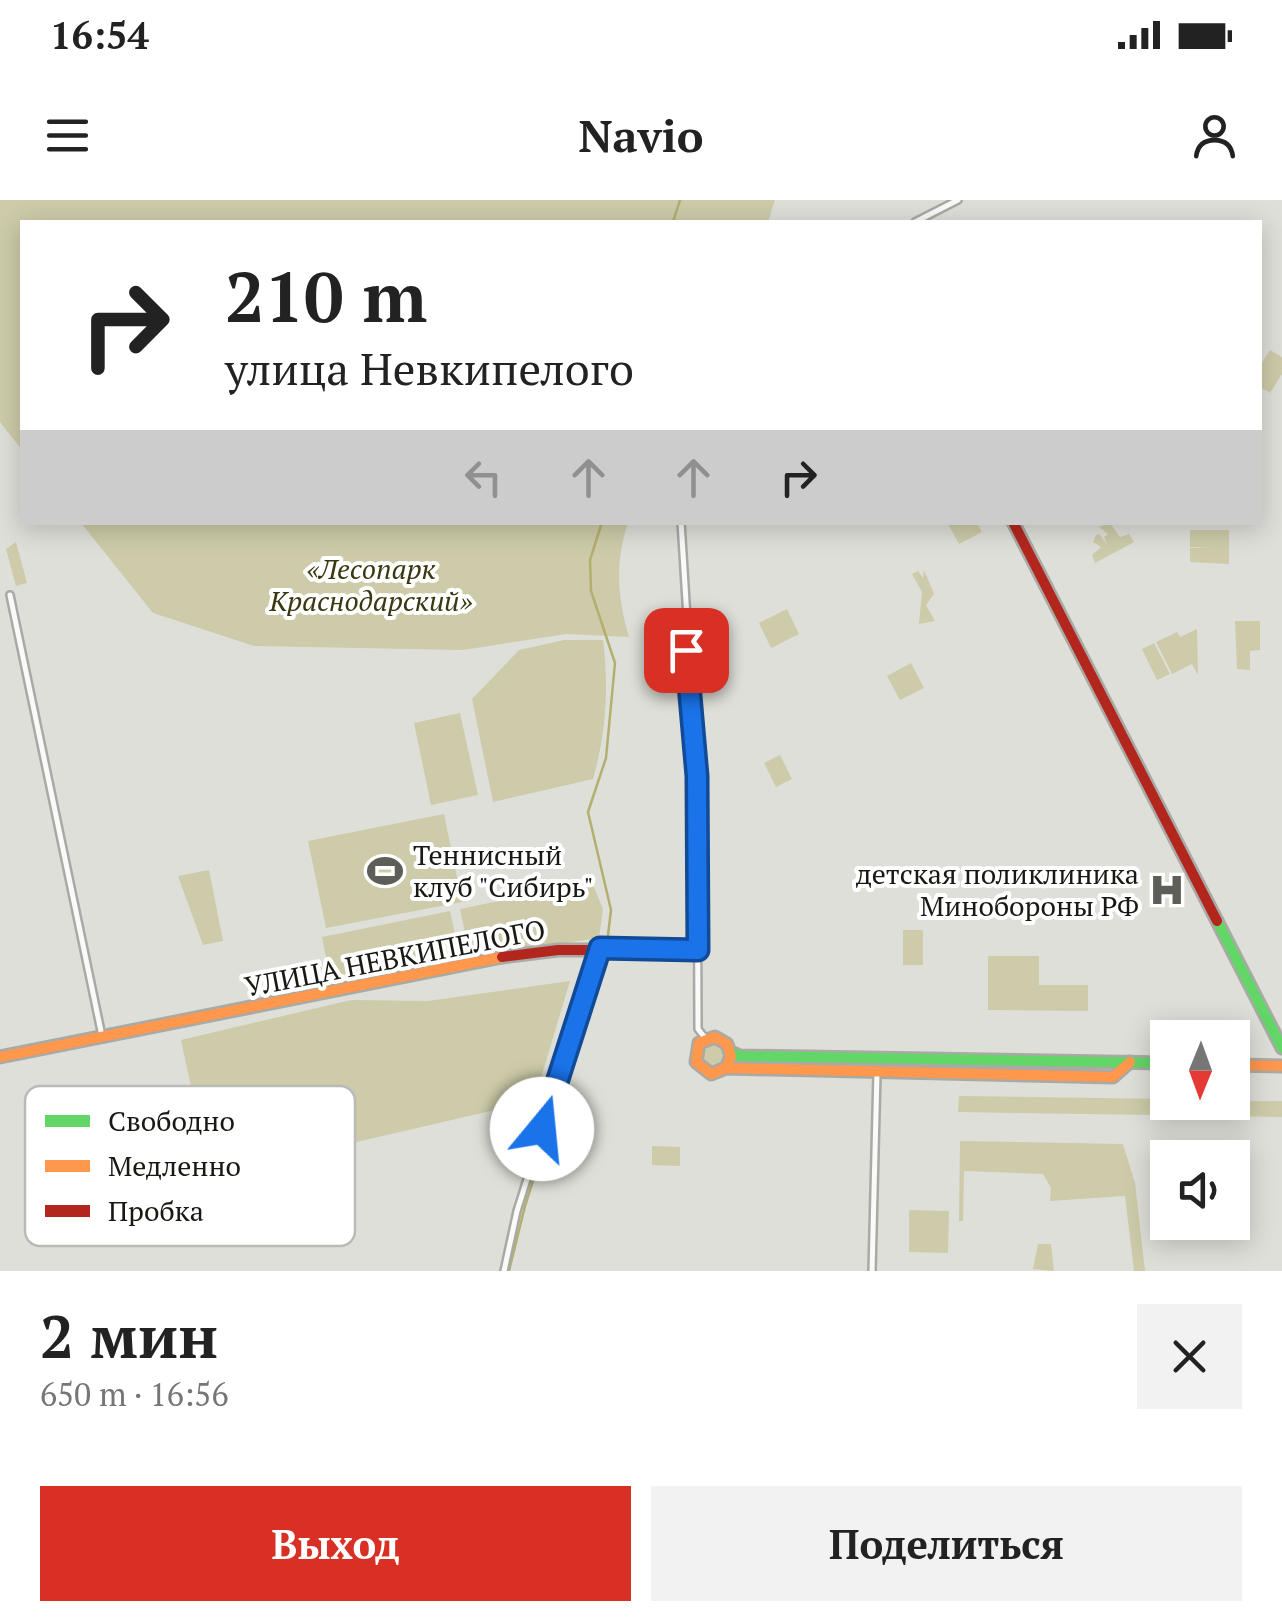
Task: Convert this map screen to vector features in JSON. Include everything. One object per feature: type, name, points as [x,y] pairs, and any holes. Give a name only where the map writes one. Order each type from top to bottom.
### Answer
[{"type":"street","points":[[920,220],[958,200]]},
{"type":"street","points":[[681,525],[697,776],[698,1030],[706,1039],[723,1040],[731,1052]]},
{"type":"street","points":[[1015,525],[1282,1048]]},
{"type":"street","points":[[10,594],[102,1036]]},
{"type":"street","points":[[504,1271],[517,1211],[605,948]]},
{"type":"street","name":"УЛИЦА НЕВКИПЕЛОГО","points":[[0,1057],[466,962],[605,948],[698,950]]},
{"type":"street","points":[[706,1039],[696,1050],[698,1066],[711,1074],[726,1068],[1113,1077],[1130,1062]]},
{"type":"street","points":[[731,1052],[1150,1063]]},
{"type":"street","points":[[726,1068],[731,1052]]},
{"type":"street","points":[[872,1271],[875,1057]]},
{"type":"street","points":[[1095,1062],[1100,1072],[1095,1077]]},
{"type":"street","points":[[1250,1065],[1282,1066]]},
{"type":"green space","points":[[0,200],[775,200],[769,220],[20,220],[20,447],[0,422]]},
{"type":"green space","points":[[1270,350],[1282,357],[1282,374],[1270,393],[1262,388],[1262,363]]},
{"type":"green space","name":"«Лесопарк Краснодарский»","points":[[83,525],[628,525],[619,580],[629,637],[566,634],[463,650],[254,646],[153,613]]},
{"type":"green space","points":[[949,525],[978,525],[982,532],[959,544]]},
{"type":"green space","points":[[1111,525],[1120,537],[1129,534],[1134,542],[1095,563],[1092,555],[1101,547],[1093,542],[1096,535],[1107,544],[1104,537],[1108,534],[1099,527]]},
{"type":"green space","points":[[1190,530],[1229,530],[1229,564],[1190,562],[1190,548],[1212,547],[1190,547]]},
{"type":"green space","points":[[16,542],[27,583],[16,586],[6,549]]},
{"type":"green space","points":[[924,570],[934,594],[926,605],[935,621],[919,624],[922,592],[912,574],[918,571],[923,578]]},
{"type":"green space","points":[[787,609],[799,634],[771,648],[759,623]]},
{"type":"green space","points":[[1235,621],[1260,621],[1260,650],[1250,651],[1250,670],[1237,669]]},
{"type":"green space","points":[[1197,629],[1198,675],[1192,664],[1172,674],[1156,642],[1177,632],[1180,637]]},
{"type":"green space","points":[[564,640],[603,640],[605,710],[593,779],[493,802],[472,699],[519,650]]},
{"type":"green space","points":[[1154,643],[1170,674],[1157,680],[1142,649]]},
{"type":"green space","points":[[911,663],[924,688],[900,700],[887,676]]},
{"type":"green space","points":[[460,713],[478,795],[431,805],[414,723]]},
{"type":"green space","points":[[780,755],[792,779],[776,787],[764,763]]},
{"type":"green space","name":"Теннисный клуб \"Сибирь\"","points":[[444,814],[462,902],[326,928],[308,841]]},
{"type":"green space","points":[[209,870],[223,941],[203,945],[178,876]]},
{"type":"green space","points":[[592,882],[603,909],[599,938],[470,957],[460,909]]},
{"type":"green space","points":[[450,911],[460,957],[331,983],[322,937]]},
{"type":"green space","points":[[903,930],[923,930],[923,965],[903,965]]},
{"type":"green space","points":[[988,956],[1039,956],[1039,985],[1088,985],[1088,1011],[988,1010]]},
{"type":"green space","points":[[570,981],[534,1101],[355,1142],[355,1086],[191,1086],[181,1040],[351,1000],[428,1001]]},
{"type":"green space","points":[[712,1042],[721,1046],[725,1055],[721,1064],[712,1068],[703,1064],[699,1055],[703,1046]]},
{"type":"green space","points":[[742,1059],[868,1061],[869,1068],[742,1067]]},
{"type":"green space","points":[[881,1061],[955,1062],[955,1070],[880,1068]]},
{"type":"green space","points":[[959,1062],[1097,1066],[1096,1073],[958,1070]]},
{"type":"green space","points":[[959,1096],[1150,1099],[1150,1115],[958,1112]]},
{"type":"green space","points":[[1250,1101],[1282,1101],[1282,1117],[1250,1117]]},
{"type":"green space","points":[[960,1141],[1123,1144],[1135,1183],[1145,1271],[1134,1271],[1125,1196],[1050,1201],[1051,1188],[1043,1174],[964,1171],[963,1221],[959,1221]]},
{"type":"green space","points":[[652,1146],[680,1147],[680,1166],[652,1165]]},
{"type":"green space","points":[[909,1210],[949,1211],[948,1253],[909,1252]]},
{"type":"green space","points":[[1038,1244],[1051,1244],[1054,1271],[1033,1269]]},
{"type":"waterway","points":[[674,220],[680,200]]},
{"type":"waterway","points":[[509,1271],[525,1206],[606,952],[611,910],[588,812],[606,758],[615,663],[591,591],[590,560],[601,525]]},
{"type":"traffic: fast","points":[[1217,921],[1282,1048]]},
{"type":"traffic: fast","points":[[731,1052],[740,1056],[1150,1063]]},
{"type":"traffic: slow","points":[[0,1057],[502,957]]},
{"type":"traffic: slow","points":[[726,1068],[731,1056],[727,1044],[715,1037],[699,1043],[696,1062],[711,1074],[726,1068],[1113,1077],[1130,1062]]},
{"type":"traffic: slow","points":[[1250,1065],[1282,1066]]},
{"type":"traffic: jam","points":[[1015,525],[1217,921]]},
{"type":"traffic: jam","points":[[502,957],[558,950],[698,950]]},
{"type":"place","name":"Теннисный клуб \"Сибирь\"","points":[[385,871]]},
{"type":"place","name":"детская поликлиника Минобороны РФ","points":[[1167,890]]},
{"type":"route","points":[[542,1129],[600,948],[698,950],[697,776],[686,650]]}]
